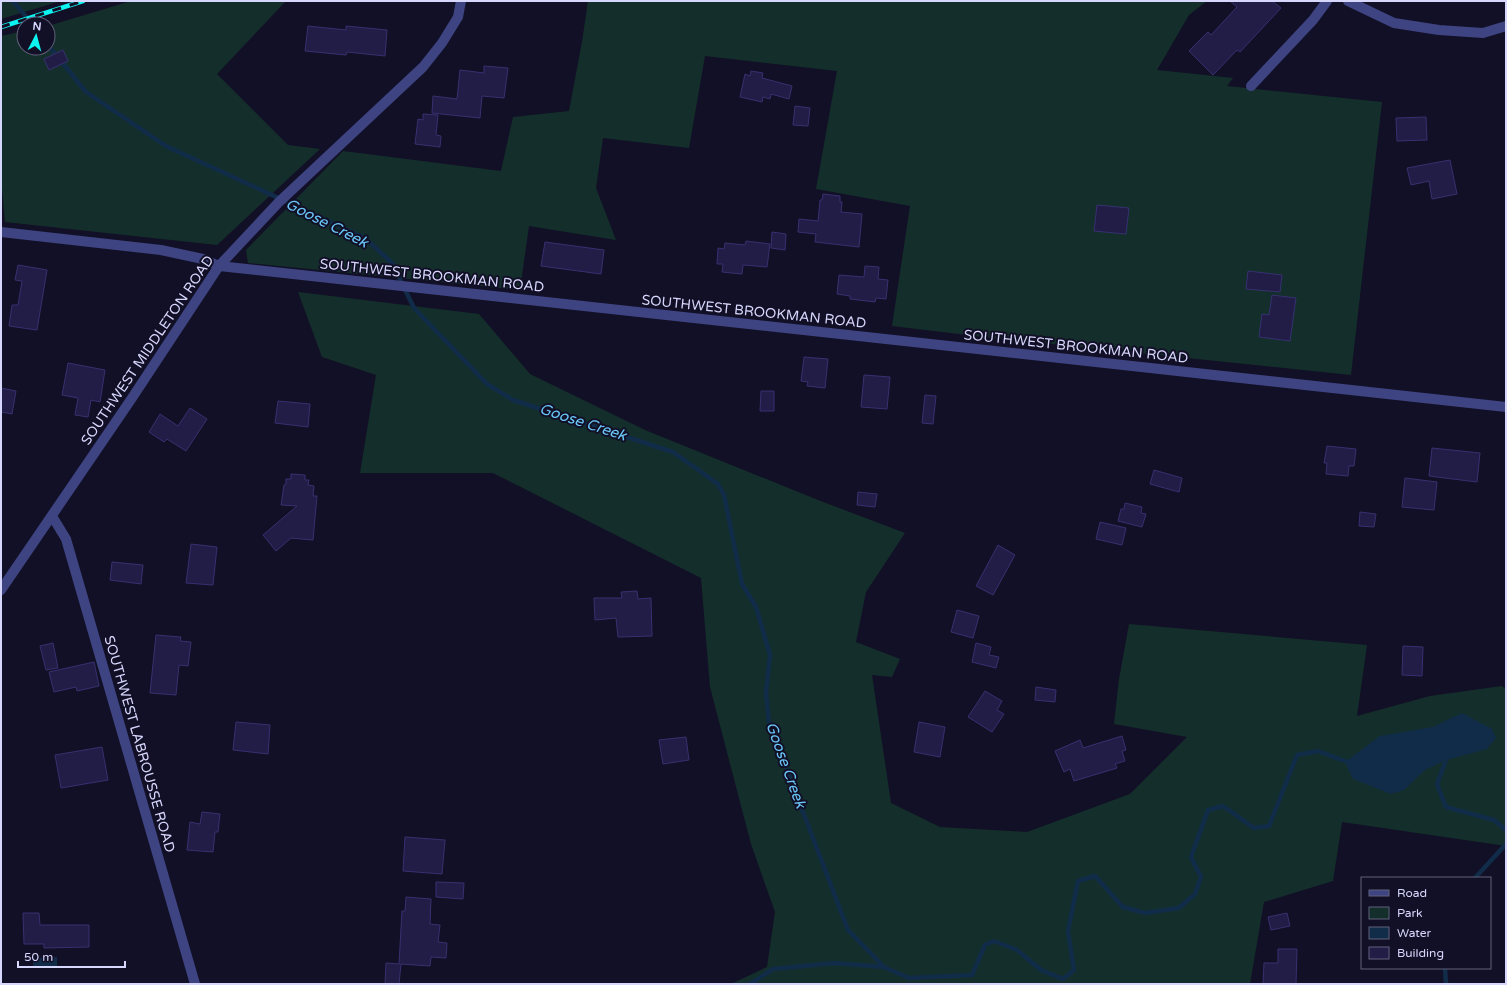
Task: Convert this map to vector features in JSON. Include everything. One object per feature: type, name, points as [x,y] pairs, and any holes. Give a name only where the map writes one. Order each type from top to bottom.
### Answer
[{"type":"street","name":"SOUTHWEST MIDDLETON ROAD","points":[[1,590],[219,266],[279,202],[424,67],[442,43],[458,17],[461,1]]},
{"type":"street","points":[[1252,86],[1313,20],[1327,1]]},
{"type":"street","points":[[1348,1],[1394,24],[1439,30],[1483,33],[1506,26]]},
{"type":"street","name":"SOUTHWEST BROOKMAN ROAD","points":[[1,232],[161,250],[203,260],[219,266],[1506,407]]},
{"type":"street","name":"SOUTHWEST LABROUSSE ROAD","points":[[52,516],[66,539],[195,984]]},
{"type":"green space","points":[[1,1],[61,1],[1,19]]},
{"type":"green space","points":[[131,1],[286,1],[217,74],[288,145],[320,149],[217,245],[5,222],[1,177],[1,36],[16,33],[16,56],[56,56],[56,24]]},
{"type":"green space","points":[[588,1],[1207,1],[1189,15],[1157,70],[1233,78],[1227,86],[1382,102],[1351,375],[892,326],[910,206],[816,189],[837,71],[705,56],[689,148],[603,138],[596,188],[616,240],[529,226],[520,290],[248,263],[246,250],[343,151],[501,171],[513,117],[569,111]]},
{"type":"green space","points":[[298,292],[479,314],[530,374],[645,430],[818,500],[905,533],[866,592],[856,642],[900,659],[892,677],[872,675],[891,803],[940,827],[1027,832],[1130,794],[1187,737],[1114,724],[1119,679],[1129,624],[1367,645],[1357,716],[1430,696],[1502,686],[1506,689],[1506,846],[1342,822],[1333,881],[1264,902],[1250,984],[731,984],[767,967],[775,912],[751,844],[710,687],[701,578],[493,473],[360,473],[376,375],[322,357]]},
{"type":"water","points":[[1462,713],[1492,729],[1496,738],[1487,749],[1446,760],[1425,770],[1404,790],[1391,794],[1353,779],[1345,762],[1380,736],[1433,727]]},
{"type":"water","points":[[57,957],[57,968],[33,968],[33,958]]},
{"type":"building","points":[[1230,1],[1272,1],[1281,8],[1240,52],[1237,50],[1213,75],[1189,51],[1208,32],[1211,35],[1237,7]]},
{"type":"building","points":[[308,26],[346,30],[346,26],[387,30],[385,56],[347,52],[346,55],[305,51]]},
{"type":"building","points":[[63,50],[68,61],[49,70],[44,59],[50,56],[56,56],[56,53]]},
{"type":"building","points":[[484,66],[508,68],[504,98],[482,96],[480,118],[432,113],[433,96],[457,99],[460,70],[484,73]]},
{"type":"building","points":[[751,71],[763,73],[762,78],[792,86],[789,99],[771,94],[770,99],[763,97],[762,102],[740,97],[745,74],[750,76]]},
{"type":"building","points":[[795,106],[810,108],[808,126],[793,125]]},
{"type":"building","points":[[423,114],[438,115],[436,135],[441,136],[440,147],[415,144],[418,119],[423,120]]},
{"type":"building","points":[[1426,117],[1427,140],[1397,141],[1396,118]]},
{"type":"building","points":[[1450,160],[1457,194],[1432,199],[1429,181],[1411,185],[1407,168]]},
{"type":"building","points":[[823,194],[840,196],[840,202],[842,202],[841,212],[862,214],[859,247],[815,242],[816,234],[798,232],[799,219],[818,221],[820,200],[822,200]]},
{"type":"building","points":[[1097,205],[1129,208],[1126,234],[1094,231]]},
{"type":"building","points":[[772,232],[786,234],[785,250],[771,248]]},
{"type":"building","points":[[746,241],[770,244],[767,267],[743,265],[742,274],[722,272],[723,264],[717,264],[718,248],[724,249],[725,243],[745,245]]},
{"type":"building","points":[[545,242],[604,250],[601,274],[541,266]]},
{"type":"building","points":[[18,265],[47,270],[37,330],[9,326],[12,305],[18,305],[22,281],[15,280]]},
{"type":"building","points":[[865,266],[879,267],[878,279],[888,280],[886,299],[876,298],[875,302],[850,299],[850,296],[837,294],[839,275],[864,277]]},
{"type":"building","points":[[1248,271],[1282,275],[1280,292],[1246,289]]},
{"type":"building","points":[[1272,295],[1296,298],[1290,341],[1259,337],[1262,314],[1269,315]]},
{"type":"building","points":[[804,357],[828,359],[825,388],[807,386],[808,382],[801,381]]},
{"type":"building","points":[[68,363],[105,370],[100,402],[91,400],[88,417],[75,415],[78,398],[62,395]]},
{"type":"building","points":[[864,375],[890,377],[887,409],[861,407]]},
{"type":"building","points":[[1,388],[16,391],[12,414],[1,412]]},
{"type":"building","points":[[761,391],[774,391],[774,411],[760,411]]},
{"type":"building","points":[[925,395],[936,396],[933,424],[922,423]]},
{"type":"building","points":[[278,401],[310,404],[308,427],[275,423]]},
{"type":"building","points":[[190,408],[207,419],[186,451],[167,439],[164,442],[149,432],[160,414],[178,426]]},
{"type":"building","points":[[1327,446],[1356,449],[1354,466],[1349,466],[1348,476],[1326,474],[1327,463],[1324,463]]},
{"type":"building","points":[[1432,448],[1480,453],[1477,482],[1429,476]]},
{"type":"building","points":[[1154,470],[1182,478],[1179,492],[1150,484]]},
{"type":"building","points":[[291,474],[305,475],[305,480],[309,480],[308,485],[314,486],[313,496],[317,496],[313,540],[291,538],[276,551],[263,535],[297,506],[281,505],[284,485],[286,484],[286,479],[291,479]]},
{"type":"building","points":[[1405,478],[1437,482],[1434,510],[1402,507]]},
{"type":"building","points":[[858,492],[877,494],[875,507],[857,505]]},
{"type":"building","points":[[1125,503],[1142,507],[1141,513],[1146,514],[1142,527],[1118,521],[1121,509],[1124,509]]},
{"type":"building","points":[[1360,512],[1376,514],[1374,527],[1359,526]]},
{"type":"building","points":[[1100,522],[1126,528],[1122,545],[1096,539]]},
{"type":"building","points":[[191,544],[217,547],[213,585],[186,583]]},
{"type":"building","points":[[998,545],[1015,555],[993,595],[976,586]]},
{"type":"building","points":[[112,562],[143,565],[141,584],[110,580]]},
{"type":"building","points":[[637,591],[638,599],[651,598],[652,636],[618,637],[616,618],[595,620],[594,598],[622,598],[621,592]]},
{"type":"building","points":[[957,610],[979,616],[973,638],[951,632]]},
{"type":"building","points":[[156,635],[181,637],[180,641],[191,642],[188,666],[179,665],[176,695],[150,693]]},
{"type":"building","points":[[53,643],[58,668],[46,670],[40,646]]},
{"type":"building","points":[[976,643],[991,647],[989,655],[999,657],[996,668],[972,662]]},
{"type":"building","points":[[1403,646],[1423,647],[1422,676],[1402,675]]},
{"type":"building","points":[[94,662],[99,686],[77,691],[76,687],[54,692],[49,672]]},
{"type":"building","points":[[1036,687],[1056,690],[1055,702],[1035,700]]},
{"type":"building","points":[[985,691],[1002,701],[997,710],[1004,714],[992,732],[968,717]]},
{"type":"building","points":[[236,722],[270,725],[268,754],[233,750]]},
{"type":"building","points":[[919,722],[945,727],[940,757],[914,752]]},
{"type":"building","points":[[1122,736],[1126,750],[1122,751],[1125,761],[1115,764],[1117,768],[1074,781],[1070,769],[1064,772],[1055,751],[1080,740],[1083,748]]},
{"type":"building","points":[[686,737],[689,760],[663,764],[659,740]]},
{"type":"building","points":[[102,747],[108,780],[61,788],[55,755]]},
{"type":"building","points":[[202,812],[220,814],[218,832],[215,832],[213,852],[187,850],[190,822],[200,824]]},
{"type":"building","points":[[405,837],[445,840],[442,874],[403,871]]},
{"type":"building","points":[[436,882],[464,883],[463,899],[436,897]]},
{"type":"building","points":[[406,897],[431,899],[430,924],[440,925],[438,942],[447,943],[446,958],[431,957],[430,966],[401,964],[399,984],[385,984],[386,963],[399,964],[402,911],[405,911]]},
{"type":"building","points":[[23,913],[39,913],[40,925],[89,925],[89,947],[44,948],[44,944],[24,944]]},
{"type":"building","points":[[1287,913],[1290,926],[1271,930],[1268,917]]},
{"type":"building","points":[[1278,949],[1297,949],[1296,984],[1263,984],[1264,963],[1278,963]]},
{"type":"waterway","name":"Goose Creek","points":[[13,1],[25,16]]},
{"type":"waterway","name":"Goose Creek","points":[[56,55],[86,92],[166,146],[365,238],[392,263],[414,308],[487,384],[513,400],[673,452],[718,484],[724,495],[742,584],[756,607],[770,655],[766,693],[769,723],[848,930],[884,967]]},
{"type":"waterway","points":[[750,984],[773,969],[834,963],[884,967],[909,978],[972,975],[985,945],[994,941],[1017,950],[1041,970],[1063,979],[1074,970],[1068,931],[1078,881],[1095,876],[1123,907],[1145,913],[1179,908],[1195,894],[1201,877],[1191,857],[1208,810],[1223,806],[1254,828],[1269,826],[1297,755],[1318,751],[1350,763]]},
{"type":"waterway","points":[[1441,758],[1446,760],[1437,784],[1446,807],[1494,820],[1506,830]]},
{"type":"waterway","points":[[1476,877],[1506,844]]},
{"type":"waterway","points":[[1445,969],[1446,984]]},
{"type":"railway","points":[[1,27],[83,1]]}]
